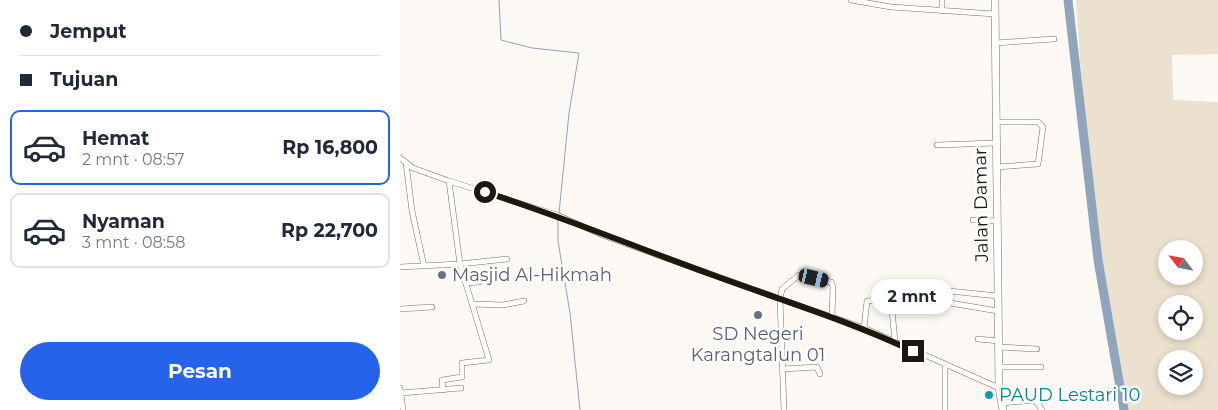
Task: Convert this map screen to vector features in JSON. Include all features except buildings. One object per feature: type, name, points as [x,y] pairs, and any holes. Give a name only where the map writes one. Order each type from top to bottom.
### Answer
[{"type":"street","points":[[851,0],[942,11],[995,14]]},
{"type":"street","points":[[942,0],[942,11]]},
{"type":"street","name":"Jalan Damar","points":[[995,0],[996,221],[999,388],[1002,407]]},
{"type":"street","points":[[995,43],[1054,40]]},
{"type":"street","points":[[996,122],[1038,122],[1043,127],[1038,164],[996,167]]},
{"type":"street","points":[[937,145],[995,143]]},
{"type":"street","points":[[400,158],[406,163],[449,181],[559,216],[604,236],[780,300],[864,328],[999,388]]},
{"type":"street","points":[[406,163],[412,211],[424,266]]},
{"type":"street","points":[[442,390],[442,380],[462,378],[462,363],[489,360],[460,264],[449,181]]},
{"type":"street","points":[[973,220],[996,221]]},
{"type":"street","points":[[400,267],[507,260]]},
{"type":"street","points":[[784,410],[780,300],[782,289],[799,275],[832,283],[834,287],[832,316]]},
{"type":"street","points":[[466,284],[479,282]]},
{"type":"street","points":[[930,289],[998,296]]},
{"type":"street","points":[[950,292],[950,303],[998,311]]},
{"type":"street","points":[[864,328],[867,301],[891,299],[895,342]]},
{"type":"street","points":[[472,304],[503,305],[524,301]]},
{"type":"street","points":[[400,308],[432,307]]},
{"type":"street","points":[[978,340],[1037,349]]},
{"type":"street","points":[[945,365],[945,410]]},
{"type":"street","points":[[783,369],[817,367],[820,374]]},
{"type":"street","points":[[999,367],[1041,367]]},
{"type":"street","points":[[403,410],[400,391],[461,388]]},
{"type":"street","points":[[1002,407],[1034,400],[1042,410]]},
{"type":"shaded area","points":[[1076,0],[1218,0],[1218,54],[1172,55],[1173,100],[1218,102],[1218,410],[1127,410],[1089,188]]},
{"type":"waterway","points":[[499,0],[501,40],[532,48],[579,53],[569,113],[559,213]]},
{"type":"waterway","points":[[1068,0],[1098,260],[1124,410]]},
{"type":"waterway","points":[[558,217],[558,241],[570,313],[580,410]]},
{"type":"place","name":"Masjid Al-Hikmah","points":[[442,275]]},
{"type":"place","name":"SD Negeri Karangtalun 01","points":[[758,315]]},
{"type":"place","name":"PAUD Lestari 10","points":[[989,395]]},
{"type":"route","points":[[485,192],[557,215],[604,236],[780,300],[832,316],[864,328],[913,351]]}]
